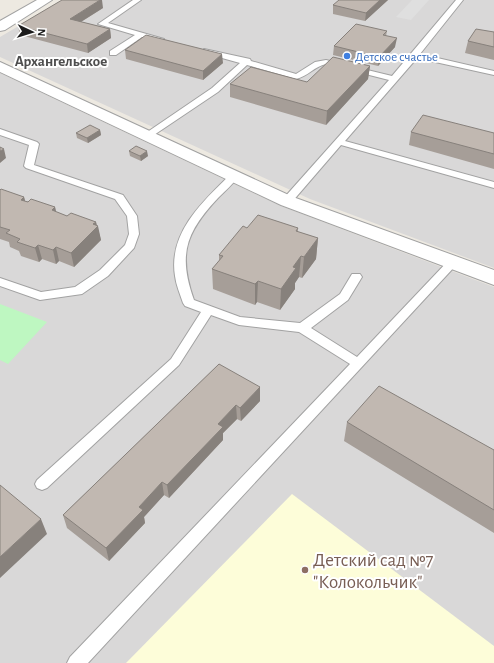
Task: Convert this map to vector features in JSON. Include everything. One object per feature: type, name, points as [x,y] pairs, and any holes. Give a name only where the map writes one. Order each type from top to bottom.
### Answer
[{"type":"street","points":[[0,27],[46,0]]},
{"type":"street","points":[[0,66],[287,201],[494,278]]},
{"type":"lane","points":[[138,0],[102,24],[165,40]]},
{"type":"lane","points":[[287,201],[415,56],[460,0]]},
{"type":"lane","points":[[113,53],[141,34]]},
{"type":"lane","points":[[202,50],[247,61],[296,77],[302,76],[318,62],[326,62],[395,79]]},
{"type":"lane","points":[[415,56],[494,73]]},
{"type":"lane","points":[[148,136],[215,90],[247,61]]},
{"type":"lane","points":[[0,132],[34,144],[29,166],[119,197],[132,216],[134,234],[130,246],[104,273],[78,291],[40,296],[0,282]]},
{"type":"lane","points":[[339,142],[494,185]]},
{"type":"lane","points":[[234,176],[209,201],[185,233],[179,251],[180,274],[189,303],[239,321],[302,328],[358,363]]},
{"type":"lane","points":[[76,663],[453,263]]},
{"type":"lane","points":[[302,328],[344,297],[356,278]]},
{"type":"lane","points":[[42,484],[175,362],[208,310]]},
{"type":"shaded area","points":[[63,0],[494,0],[494,268],[310,199],[0,57],[0,37]]},
{"type":"shaded area","points":[[412,0],[429,0],[411,20],[396,17]]},
{"type":"shaded area","points":[[0,73],[281,206],[494,287],[494,663],[0,663]]},
{"type":"shaded area","name":"Детский сад №7 \"Колокольчик\"","points":[[292,494],[494,646],[494,663],[126,663]]},
{"type":"green space","points":[[0,304],[47,322],[8,364],[0,360]]},
{"type":"building","points":[[62,0],[100,0],[70,19],[110,29],[87,44],[18,26]]},
{"type":"building","points":[[339,0],[380,0],[366,13],[333,5]]},
{"type":"building","points":[[356,24],[387,31],[383,35],[397,38],[379,57],[334,46]]},
{"type":"building","points":[[476,29],[494,32],[494,47],[468,41]]},
{"type":"building","points":[[146,35],[222,54],[203,71],[125,50]]},
{"type":"building","points":[[333,57],[370,66],[327,111],[230,84],[251,67],[307,82]]},
{"type":"building","points":[[423,115],[494,133],[494,154],[411,132]]},
{"type":"building","points":[[90,125],[100,130],[87,138],[76,133]]},
{"type":"building","points":[[136,146],[147,151],[140,156],[129,151]]},
{"type":"building","points":[[1,189],[24,197],[21,200],[28,202],[31,199],[55,207],[52,210],[67,216],[71,213],[96,222],[93,224],[98,226],[71,253],[56,247],[53,250],[38,245],[35,248],[17,242],[20,239],[6,233],[10,230],[0,227]]},
{"type":"building","points":[[258,215],[298,228],[296,231],[318,238],[304,257],[301,256],[293,267],[296,268],[281,289],[258,281],[255,284],[212,269],[223,256],[219,255],[243,226],[247,228]]},
{"type":"building","points":[[219,364],[260,387],[240,408],[236,405],[218,424],[223,427],[167,485],[162,482],[139,507],[143,510],[106,548],[63,515]]},
{"type":"building","points":[[379,386],[494,450],[494,510],[347,422]]},
{"type":"building","points":[[0,485],[41,519],[0,557]]},
{"type":"place","name":"Детское счастье","points":[[347,56]]},
{"type":"place","name":"Детский сад №7 \"Колокольчик\"","points":[[305,570]]},
{"type":"district","name":"Архангельское","points":[[61,61]]}]
